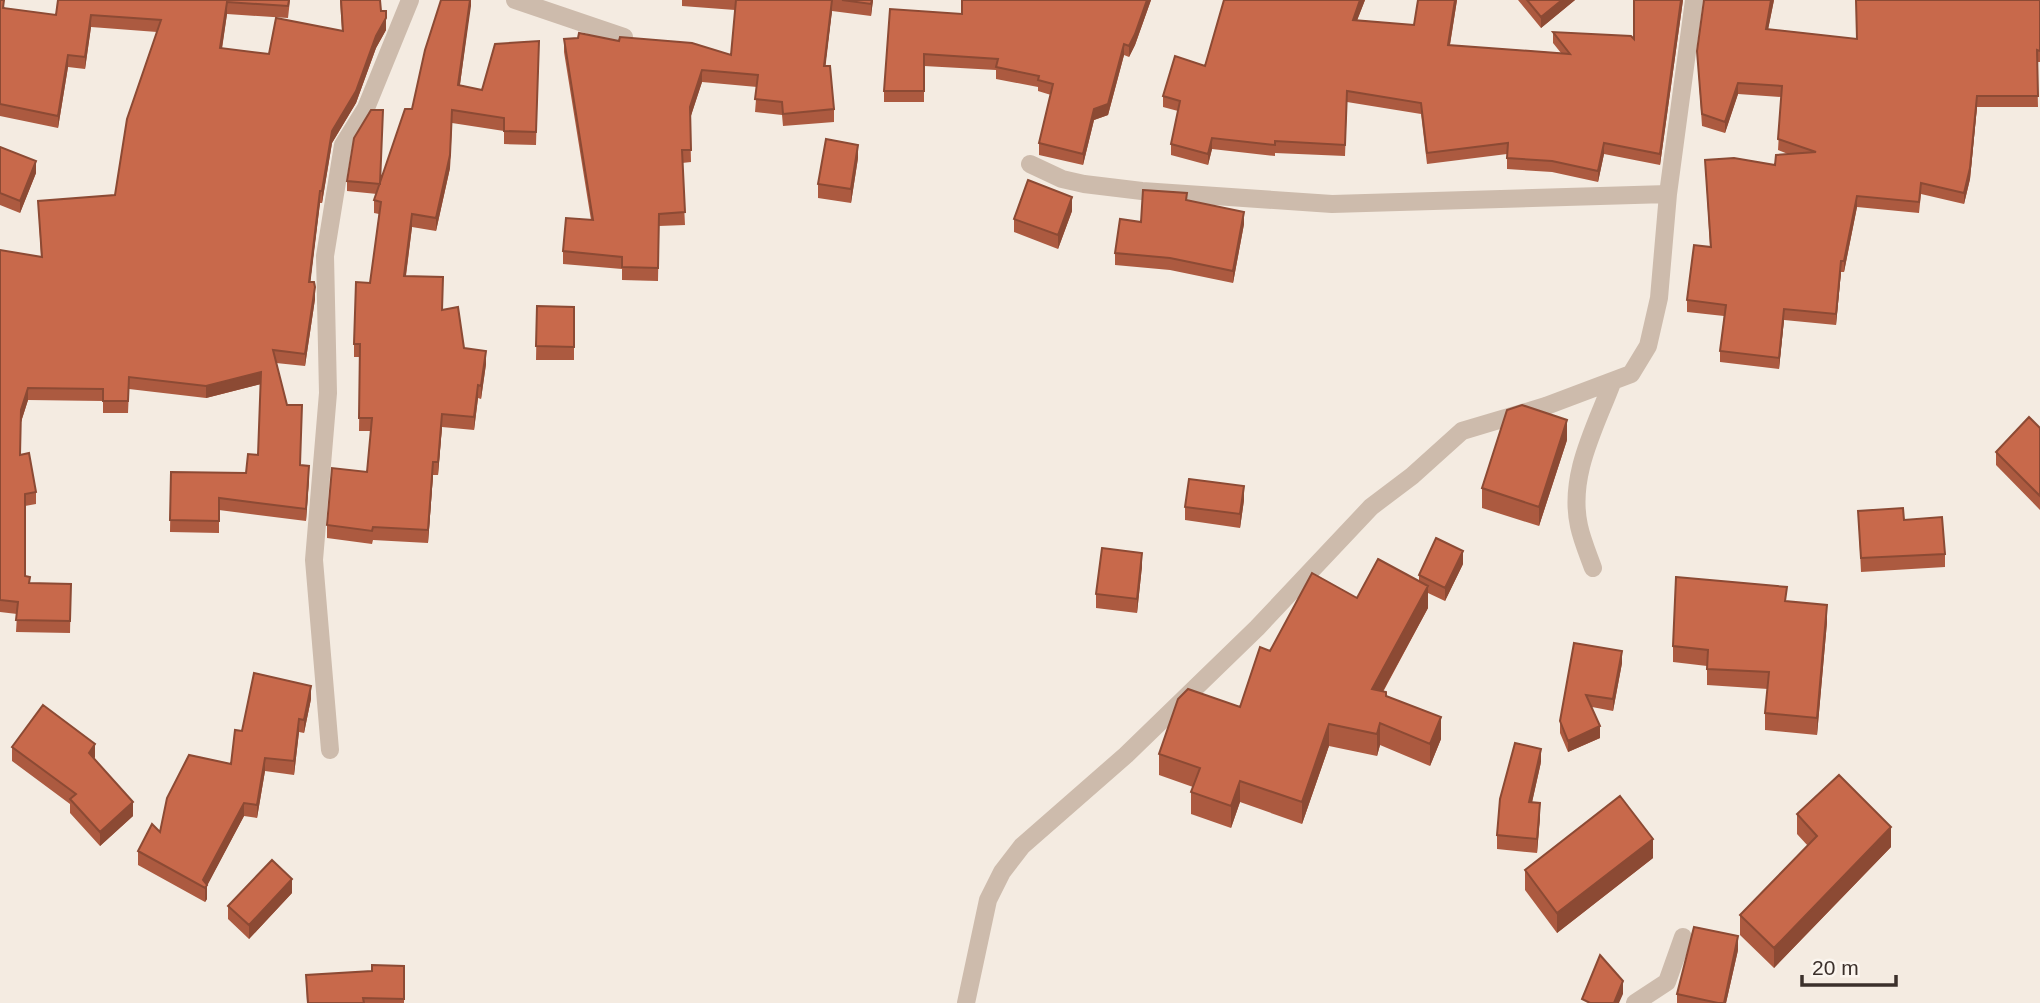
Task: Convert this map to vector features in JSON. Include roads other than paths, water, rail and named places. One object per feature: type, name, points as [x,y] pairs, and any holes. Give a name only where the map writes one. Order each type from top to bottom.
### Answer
[{"type":"street","points":[[330,750],[314,560],[328,393],[325,256],[343,145],[382,75],[410,0]]},
{"type":"street","points":[[515,0],[624,37]]},
{"type":"street","points":[[966,1003],[988,900],[1002,872],[1022,846],[1126,755],[1257,628],[1371,507],[1412,476],[1462,431],[1612,383],[1631,374],[1648,346],[1659,298],[1668,194],[1694,0]]},
{"type":"street","points":[[1030,163],[1062,179],[1084,184],[1142,191],[1332,204],[1668,194]]},
{"type":"street","points":[[1593,568],[1579,525],[1578,481],[1584,453],[1612,383]]},
{"type":"street","points":[[1635,1003],[1667,982],[1683,937]]}]
